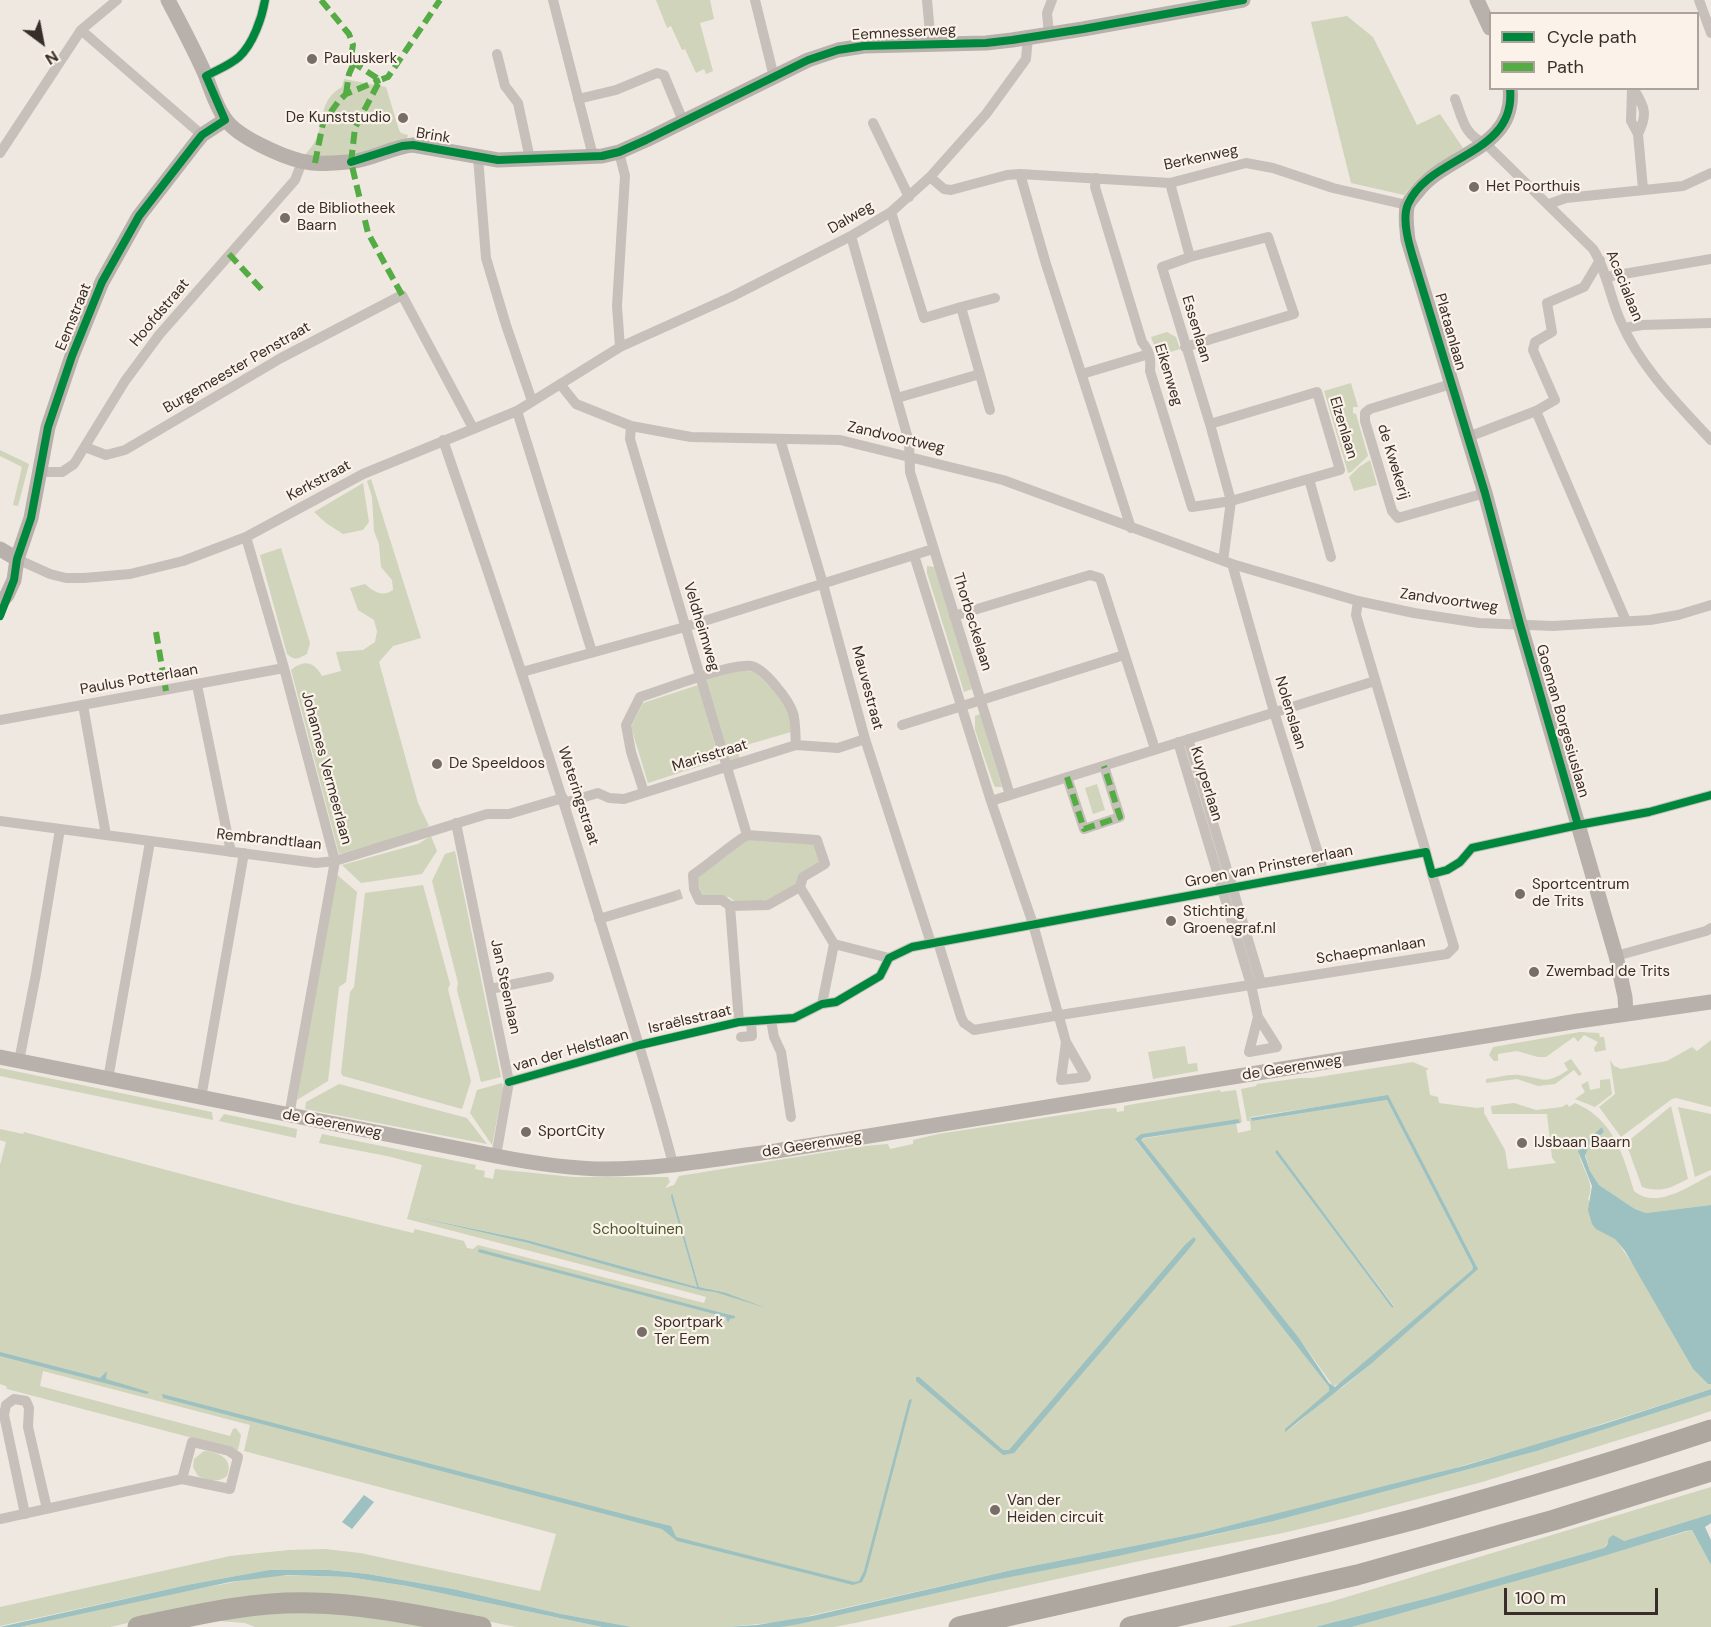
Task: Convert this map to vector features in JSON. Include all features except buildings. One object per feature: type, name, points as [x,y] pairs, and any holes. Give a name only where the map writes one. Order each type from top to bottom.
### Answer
[{"type":"highway","points":[[959,1627],[1237,1563],[1419,1518],[1711,1430]]},
{"type":"highway","points":[[1130,1627],[1367,1572],[1575,1514],[1711,1471]]},
{"type":"highway","points":[[138,1627],[237,1607],[311,1603],[366,1607],[481,1627]]},
{"type":"main road","points":[[168,0],[225,120]]},
{"type":"main road","name":"Eemnesserweg","points":[[478,157],[498,160],[530,159],[593,156],[619,152],[808,60],[838,50],[864,46],[986,43],[1028,38],[1243,0]]},
{"type":"main road","points":[[1477,0],[1489,24]]},
{"type":"main road","points":[[1407,206],[1420,188],[1434,176],[1486,144],[1506,119],[1511,100],[1510,90]]},
{"type":"main road","name":"Eemstraat","points":[[17,559],[31,518],[48,427],[72,356],[102,282],[139,216],[202,135],[225,120]]},
{"type":"main road","name":"Brink","points":[[225,120],[247,139],[302,162],[351,162],[402,146],[413,145],[478,157]]},
{"type":"main road","name":"Plataanlaan","points":[[1407,206],[1408,240],[1485,493],[1520,624]]},
{"type":"main road","points":[[0,549],[17,559]]},
{"type":"main road","points":[[0,586],[17,559]]},
{"type":"main road","points":[[0,603],[7,595],[14,580],[17,559]]},
{"type":"main road","name":"Goeman Borgesiuslaan","points":[[1520,624],[1616,956],[1625,997],[1626,1014]]},
{"type":"main road","name":"de Geerenweg","points":[[0,1057],[550,1166],[606,1169],[673,1164],[893,1133],[1711,1002]]},
{"type":"street","points":[[0,153],[81,30],[117,0]]},
{"type":"street","points":[[206,76],[236,59],[244,51],[266,0]]},
{"type":"street","points":[[553,0],[593,156]]},
{"type":"street","points":[[755,0],[774,77]]},
{"type":"street","points":[[927,0],[931,44]]},
{"type":"street","points":[[1049,34],[1047,13],[1053,0]]},
{"type":"street","points":[[1699,0],[1711,33]]},
{"type":"street","points":[[81,30],[202,135]]},
{"type":"street","name":"Dalweg","points":[[621,347],[731,297],[851,236],[891,212],[930,177],[986,114],[1026,59],[1028,38]]},
{"type":"street","points":[[497,54],[505,86],[518,103],[530,159]]},
{"type":"street","points":[[578,99],[616,90],[657,73],[664,75],[683,121]]},
{"type":"street","points":[[1633,90],[1631,121],[1638,134],[1643,189]]},
{"type":"street","name":"Acacialaan","points":[[1455,99],[1467,132],[1474,139],[1486,144],[1587,242],[1600,260],[1624,328],[1639,356],[1655,378],[1711,440]]},
{"type":"street","points":[[873,123],[909,197]]},
{"type":"street","points":[[619,152],[625,176],[617,306],[621,347]]},
{"type":"street","points":[[478,157],[486,258],[532,401]]},
{"type":"street","name":"Hoofdstraat","points":[[41,472],[69,470],[125,381],[159,335],[295,180],[302,162]]},
{"type":"street","name":"Berkenweg","points":[[930,177],[944,189],[951,190],[1020,174],[1170,183],[1246,163],[1273,168],[1333,188],[1407,206]]},
{"type":"street","points":[[1549,204],[1566,198],[1683,186],[1711,173]]},
{"type":"street","points":[[1020,174],[1131,528]]},
{"type":"street","name":"Eikenweg","points":[[1096,178],[1095,187],[1139,331],[1149,354],[1150,371],[1192,507],[1231,501]]},
{"type":"street","points":[[1170,183],[1190,257],[1268,237],[1294,314],[1185,347]]},
{"type":"street","points":[[891,212],[924,318],[994,298]]},
{"type":"street","name":"Thorbeckelaan","points":[[851,236],[909,442],[910,472],[1010,795]]},
{"type":"street","name":"Essenlaan","points":[[1190,257],[1162,267],[1231,501]]},
{"type":"street","points":[[1606,277],[1711,259]]},
{"type":"street","points":[[1468,437],[1536,411],[1555,400],[1533,350],[1535,342],[1552,332],[1547,303],[1584,287],[1600,260]]},
{"type":"street","name":"Burgemeester Penstraat","points":[[85,447],[106,455],[125,450],[280,358],[402,295],[473,428]]},
{"type":"street","points":[[961,307],[990,410]]},
{"type":"street","points":[[1624,328],[1642,325],[1711,323]]},
{"type":"street","name":"Kerkstraat","points":[[17,559],[50,574],[66,578],[130,574],[183,561],[246,537],[363,474],[516,411],[621,347]]},
{"type":"street","points":[[1082,374],[1149,354]]},
{"type":"street","points":[[897,398],[980,374]]},
{"type":"street","name":"Zandvoortweg","points":[[560,384],[576,404],[631,426],[691,437],[840,440],[1003,480],[1227,563],[1358,601],[1414,613],[1479,623],[1553,626],[1650,620],[1678,615],[1711,605]]},
{"type":"street","name":"de Kwekerij","points":[[1451,384],[1370,409],[1365,413],[1365,421],[1392,511],[1398,518],[1485,493]]},
{"type":"street","name":"Elzenlaan","points":[[1210,424],[1317,392],[1340,470],[1231,501]]},
{"type":"street","points":[[516,411],[592,652]]},
{"type":"street","points":[[1536,411],[1626,621]]},
{"type":"street","name":"Veldheimweg","points":[[631,426],[630,439],[747,834]]},
{"type":"street","name":"Weteringstraat","points":[[443,440],[563,801],[640,1046],[673,1164]]},
{"type":"street","name":"Mauvestraat","points":[[780,440],[823,584],[865,739],[961,1017],[964,1023],[974,1030]]},
{"type":"street","points":[[1309,480],[1330,557]]},
{"type":"street","points":[[1227,563],[1231,501]]},
{"type":"street","name":"Johannes Vermeerlaan","points":[[246,537],[284,668],[335,861],[289,1116]]},
{"type":"street","points":[[522,672],[685,627],[933,549]]},
{"type":"street","points":[[914,555],[991,801],[1033,924],[1066,1042]]},
{"type":"street","name":"Nolenslaan","points":[[1227,563],[1323,870]]},
{"type":"street","points":[[954,616],[1090,575],[1100,578],[1155,749]]},
{"type":"street","points":[[1358,601],[1356,615],[1432,874],[1447,870],[1460,862],[1472,848],[1649,812],[1711,795]]},
{"type":"street","points":[[902,725],[1124,655]]},
{"type":"street","points":[[644,792],[631,752],[626,725],[640,697],[700,677],[731,668],[752,666],[763,673],[787,700],[793,714],[796,745]]},
{"type":"street","name":"Paulus Potterlaan","points":[[0,720],[284,668]]},
{"type":"street","points":[[991,801],[1375,681]]},
{"type":"street","points":[[196,685],[231,852]]},
{"type":"street","points":[[83,705],[106,835]]},
{"type":"street","name":"Marisstraat","points":[[563,801],[598,794],[609,798],[624,799],[796,745],[838,748],[865,739]]},
{"type":"street","name":"Kuyperlaan","points":[[1183,741],[1256,984]]},
{"type":"street","points":[[1067,777],[1084,829],[1120,817],[1104,765]]},
{"type":"street","name":"Rembrandtlaan","points":[[0,821],[315,863],[335,861],[487,814],[509,814],[563,801]]},
{"type":"street","name":"Jan Steenlaan","points":[[456,823],[509,1082],[496,1156]]},
{"type":"street","points":[[19,1061],[60,829]]},
{"type":"street","points":[[747,834],[817,840],[825,864],[803,877],[800,887],[768,905],[730,906],[722,900],[699,900],[689,891],[693,875],[747,834]]},
{"type":"street","points":[[108,1079],[150,842]]},
{"type":"street","name":"Groen van Prinstererlaan","points":[[935,943],[1426,852]]},
{"type":"street","points":[[201,1098],[244,853]]},
{"type":"street","name":"Schaepmanlaan","points":[[974,1030],[1447,954],[1454,947],[1432,874]]},
{"type":"street","points":[[800,887],[834,944],[822,1004]]},
{"type":"street","points":[[599,919],[672,897]]},
{"type":"street","points":[[730,906],[747,1036],[767,1034]]},
{"type":"street","points":[[1616,956],[1711,928]]},
{"type":"street","name":"Israëlsstraat","points":[[640,1046],[745,1022],[794,1018],[822,1004],[836,1002],[880,976],[889,958],[912,947],[935,943]]},
{"type":"street","points":[[834,944],[889,958]]},
{"type":"street","points":[[490,990],[549,976]]},
{"type":"street","points":[[1256,984],[1258,1017]]},
{"type":"street","points":[[771,1020],[774,1037],[782,1052],[791,1117]]},
{"type":"street","name":"van der Helstlaan","points":[[509,1082],[640,1046]]},
{"type":"street","points":[[25,1514],[4,1415],[6,1405],[14,1399],[26,1401],[29,1408],[27,1424],[47,1509]]},
{"type":"street","points":[[0,1519],[182,1479],[230,1490],[238,1457],[229,1451],[192,1442],[182,1479]]},
{"type":"green space","points":[[656,0],[710,0],[714,19],[700,23],[713,71],[706,74],[704,69],[696,73],[671,26],[667,28]]},
{"type":"green space","points":[[1347,16],[1373,37],[1417,125],[1440,114],[1463,148],[1420,177],[1404,195],[1351,183],[1311,22]]},
{"type":"green space","points":[[344,79],[386,87],[399,130],[408,135],[406,142],[344,155],[305,155],[318,135],[325,105],[342,87]]},
{"type":"green space","points":[[1167,332],[1176,337],[1180,349],[1158,356],[1151,337]]},
{"type":"green space","points":[[1351,383],[1358,407],[1353,407],[1353,413],[1356,414],[1368,456],[1348,473],[1324,391]]},
{"type":"green space","points":[[0,450],[29,464],[18,506],[13,505],[22,467],[0,456]]},
{"type":"green space","points":[[1370,460],[1377,485],[1354,491],[1349,477]]},
{"type":"green space","points":[[371,479],[421,638],[393,646],[379,662],[418,803],[429,826],[416,833],[339,854],[291,670],[304,663],[312,665],[322,676],[341,671],[336,652],[363,650],[375,642],[377,631],[374,620],[358,610],[350,588],[365,584],[381,593],[393,590],[392,580],[381,567],[379,544],[374,531],[372,497],[367,481]]},
{"type":"green space","points":[[363,483],[369,522],[363,530],[343,534],[314,512]]},
{"type":"green space","points":[[281,548],[310,643],[307,654],[297,658],[292,658],[287,654],[260,555]]},
{"type":"green space","points":[[927,566],[935,567],[972,689],[964,692],[927,573]]},
{"type":"green space","points":[[740,670],[755,672],[780,696],[789,712],[791,732],[736,748],[740,758],[732,761],[728,759],[705,683],[708,678]]},
{"type":"green space","points":[[698,685],[719,760],[648,783],[631,727],[643,703]]},
{"type":"green space","points":[[980,714],[1002,787],[995,787],[993,783],[975,730],[975,716]]},
{"type":"green space","points":[[1097,784],[1105,810],[1093,814],[1085,788]]},
{"type":"green space","points":[[431,836],[437,851],[422,874],[361,883],[342,865],[418,844]]},
{"type":"green space","points":[[747,839],[813,842],[820,859],[819,865],[797,884],[771,900],[737,903],[729,897],[704,898],[696,877]]},
{"type":"green space","points":[[455,851],[501,1077],[481,1082],[432,881],[445,854]]},
{"type":"green space","points":[[335,873],[357,892],[346,982],[339,987],[328,1081],[297,1100]]},
{"type":"green space","points":[[423,885],[450,984],[448,989],[471,1081],[462,1109],[343,1076],[341,1073],[365,893]]},
{"type":"green space","points":[[1580,1032],[1599,1033],[1600,1037],[1604,1037],[1606,1050],[1595,1052],[1594,1048],[1598,1042],[1584,1035],[1578,1042],[1574,1037],[1546,1057],[1517,1051],[1498,1054],[1498,1061],[1494,1061],[1489,1055],[1493,1047]]},
{"type":"green space","points":[[1711,1040],[1711,1107],[1672,1099],[1621,1137],[1599,1107],[1615,1094],[1610,1060],[1614,1066],[1621,1069],[1667,1061],[1692,1047],[1697,1051]]},
{"type":"green space","points":[[1185,1046],[1188,1064],[1197,1063],[1198,1071],[1153,1079],[1148,1052]]},
{"type":"green space","points":[[1571,1059],[1582,1074],[1579,1076],[1574,1070],[1555,1084],[1538,1086],[1517,1079],[1486,1083],[1486,1079],[1511,1075],[1540,1079],[1554,1078],[1568,1070],[1564,1063]]},
{"type":"green space","name":"Sportpark Ter Eem","points":[[1413,1062],[1429,1069],[1426,1070],[1430,1095],[1438,1097],[1439,1103],[1484,1107],[1484,1113],[1505,1150],[1508,1169],[1556,1163],[1552,1158],[1547,1114],[1492,1114],[1491,1106],[1514,1103],[1536,1110],[1562,1107],[1567,1104],[1569,1107],[1575,1103],[1599,1118],[1607,1128],[1621,1151],[1634,1191],[1643,1196],[1653,1198],[1673,1194],[1711,1175],[1711,1205],[1646,1213],[1635,1209],[1599,1185],[1590,1171],[1585,1153],[1589,1145],[1604,1132],[1602,1127],[1579,1148],[1579,1155],[1589,1180],[1588,1199],[1638,1272],[1693,1369],[1708,1384],[1711,1384],[1711,1389],[1536,1445],[1390,1486],[1204,1532],[1012,1570],[782,1622],[726,1627],[632,1627],[561,1614],[453,1589],[368,1574],[329,1570],[269,1570],[187,1585],[0,1626],[0,1607],[230,1556],[289,1550],[325,1549],[360,1553],[540,1591],[556,1534],[244,1451],[250,1425],[43,1371],[40,1386],[230,1436],[236,1428],[241,1435],[238,1450],[7,1389],[6,1386],[0,1384],[0,1165],[6,1142],[0,1140],[0,1129],[23,1134],[24,1132],[294,1204],[413,1233],[415,1229],[464,1241],[467,1248],[473,1249],[478,1245],[704,1303],[706,1297],[699,1295],[407,1219],[422,1165],[319,1143],[322,1134],[476,1165],[475,1169],[485,1171],[484,1177],[493,1179],[495,1169],[573,1177],[668,1177],[670,1182],[665,1188],[674,1185],[679,1176],[865,1146],[888,1144],[890,1149],[913,1144],[913,1140],[938,1134],[1101,1109],[1116,1108],[1117,1112],[1124,1111],[1124,1106],[1134,1104],[1220,1090],[1221,1092],[1236,1090],[1242,1122],[1240,1123],[1239,1119],[1141,1134],[1136,1141],[1329,1387],[1329,1391],[1287,1432],[1327,1397],[1371,1364],[1477,1269],[1388,1096],[1250,1117],[1252,1121],[1387,1100],[1473,1267],[1340,1384],[1333,1386],[1299,1338],[1141,1139],[1236,1123],[1238,1133],[1251,1130],[1241,1089],[1257,1084]],"holes":[[[1277,1151],[1394,1306],[1394,1307],[1392,1308],[1275,1152]],[[671,1197],[673,1197],[699,1287],[708,1289],[699,1290],[528,1243],[413,1216],[527,1240],[697,1287]]]},
{"type":"green space","points":[[0,1068],[212,1112],[213,1120],[0,1076]]},
{"type":"green space","points":[[1610,1079],[1612,1094],[1595,1107],[1575,1099],[1585,1092],[1581,1085],[1588,1081],[1590,1090],[1600,1088],[1600,1080]]},
{"type":"green space","points":[[502,1083],[503,1089],[492,1145],[470,1113],[477,1090]]},
{"type":"green space","points":[[339,1084],[467,1118],[487,1144],[305,1109],[306,1102]]},
{"type":"green space","points":[[1671,1106],[1688,1179],[1666,1189],[1655,1190],[1642,1187],[1626,1143]]},
{"type":"green space","points":[[1678,1107],[1711,1114],[1711,1170],[1695,1177]]},
{"type":"green space","points":[[224,1114],[297,1129],[296,1138],[219,1121]]},
{"type":"green space","points":[[1711,1395],[1711,1411],[1482,1482],[1346,1518],[855,1623],[834,1627],[781,1627],[1274,1521],[1537,1451]]},
{"type":"green space","points":[[204,1451],[220,1455],[227,1461],[229,1470],[227,1476],[220,1480],[213,1480],[198,1476],[193,1467],[194,1459]]},
{"type":"green space","points":[[1711,1487],[1711,1514],[1624,1541],[1608,1542],[1604,1548],[1436,1596],[1315,1627],[1227,1627],[1330,1602]]},
{"type":"green space","points":[[1692,1530],[1711,1565],[1711,1627],[1352,1627]]},
{"type":"green space","points":[[272,1575],[348,1577],[407,1586],[602,1627],[516,1627],[433,1610],[208,1605],[110,1627],[20,1627],[159,1596]]},
{"type":"green space","points":[[285,1607],[449,1627],[255,1627],[245,1623],[219,1621]]},
{"type":"water","points":[[1388,1095],[1478,1269],[1371,1364],[1285,1432],[1285,1429],[1329,1391],[1329,1387],[1135,1139],[1141,1134],[1239,1119],[1240,1123],[1141,1140],[1299,1338],[1329,1383],[1335,1387],[1473,1267],[1387,1100],[1252,1121],[1250,1118]]},
{"type":"water","points":[[1602,1127],[1604,1132],[1589,1145],[1585,1156],[1590,1171],[1599,1185],[1635,1209],[1646,1213],[1711,1205],[1711,1384],[1708,1384],[1693,1369],[1625,1251],[1615,1239],[1596,1229],[1592,1224],[1588,1210],[1592,1186],[1578,1151]]},
{"type":"water","points":[[1277,1150],[1394,1307],[1392,1308],[1275,1152]]},
{"type":"water","points":[[672,1193],[699,1287],[726,1293],[766,1308],[715,1292],[635,1273],[528,1243],[412,1216],[527,1240],[697,1287],[671,1197]]},
{"type":"water","points":[[1194,1237],[1196,1240],[1188,1250],[1014,1453],[1003,1455],[916,1381],[916,1377],[919,1377],[1003,1450],[1009,1450]]},
{"type":"water","points":[[479,1249],[735,1316],[735,1318],[730,1319],[728,1323],[726,1317],[478,1252]]},
{"type":"water","points":[[0,1352],[100,1378],[107,1371],[106,1379],[149,1392],[147,1394],[0,1356]]},
{"type":"water","points":[[1711,1389],[1711,1395],[1537,1451],[1274,1521],[799,1624],[781,1627],[726,1627],[757,1625],[812,1616],[1012,1570],[1204,1532],[1467,1465]]},
{"type":"water","points":[[162,1394],[671,1526],[676,1537],[854,1582],[859,1581],[864,1571],[909,1400],[912,1399],[866,1574],[862,1582],[853,1585],[677,1541],[662,1529],[163,1398]]},
{"type":"water","points":[[364,1495],[374,1502],[352,1529],[342,1522]]},
{"type":"water","points":[[1711,1514],[1711,1523],[1705,1527],[1711,1540],[1711,1565],[1692,1530],[1352,1627],[1315,1627],[1436,1596],[1604,1548],[1613,1535],[1624,1541]]},
{"type":"water","points":[[269,1570],[329,1570],[368,1574],[453,1589],[561,1614],[632,1627],[602,1627],[407,1586],[348,1577],[287,1575],[230,1582],[20,1627],[0,1627],[187,1585]]},
{"type":"tunnel","points":[[672,897],[684,893]]},
{"type":"marked path","points":[[321,0],[349,34],[353,45],[351,57],[354,63],[380,80]]},
{"type":"marked path","points":[[402,295],[368,233],[351,162],[355,128],[380,80],[388,77],[440,0]]},
{"type":"marked path","points":[[346,94],[349,74],[354,63]]},
{"type":"marked path","points":[[315,163],[323,123],[338,102],[346,94],[380,80]]},
{"type":"marked path","points":[[229,254],[263,291]]},
{"type":"marked path","points":[[156,632],[166,691]]},
{"type":"marked path","points":[[1067,777],[1084,829],[1120,817],[1104,766]]},
{"type":"cycle path","points":[[0,616],[14,580],[17,559],[31,518],[48,427],[72,356],[102,282],[139,216],[202,135],[225,120],[206,76],[232,63],[244,52],[256,30],[265,0]]},
{"type":"cycle path","points":[[351,162],[402,146],[413,145],[498,160],[602,156],[619,152],[646,140],[808,60],[838,50],[864,46],[986,43],[1012,40],[1243,0]]},
{"type":"cycle path","points":[[1510,90],[1508,110],[1500,128],[1486,142],[1434,175],[1419,188],[1408,204],[1405,218],[1413,257],[1485,493],[1578,825]]},
{"type":"cycle path","points":[[509,1082],[640,1045],[739,1022],[794,1018],[822,1004],[836,1002],[880,976],[889,958],[912,947],[1426,852],[1432,874],[1447,870],[1460,862],[1472,848],[1649,812],[1711,795]]},
{"type":"place","name":"Pauluskerk","points":[[312,59]]},
{"type":"place","name":"De Kunststudio","points":[[403,118]]},
{"type":"place","name":"Het Poorthuis","points":[[1474,187]]},
{"type":"place","name":"de Bibliotheek Baarn","points":[[285,218]]},
{"type":"place","name":"De Speeldoos","points":[[437,764]]},
{"type":"place","name":"Sportcentrum de Trits","points":[[1520,894]]},
{"type":"place","name":"Stichting Groenegraf.nl","points":[[1171,921]]},
{"type":"place","name":"Zwembad de Trits","points":[[1534,972]]},
{"type":"place","name":"SportCity","points":[[526,1132]]},
{"type":"place","name":"IJsbaan Baarn","points":[[1522,1143]]},
{"type":"place","name":"Sportpark Ter Eem","points":[[642,1332]]},
{"type":"place","name":"Van der Heiden circuit","points":[[995,1510]]},
{"type":"park label","name":"Schooltuinen","points":[[638,1230]]}]
